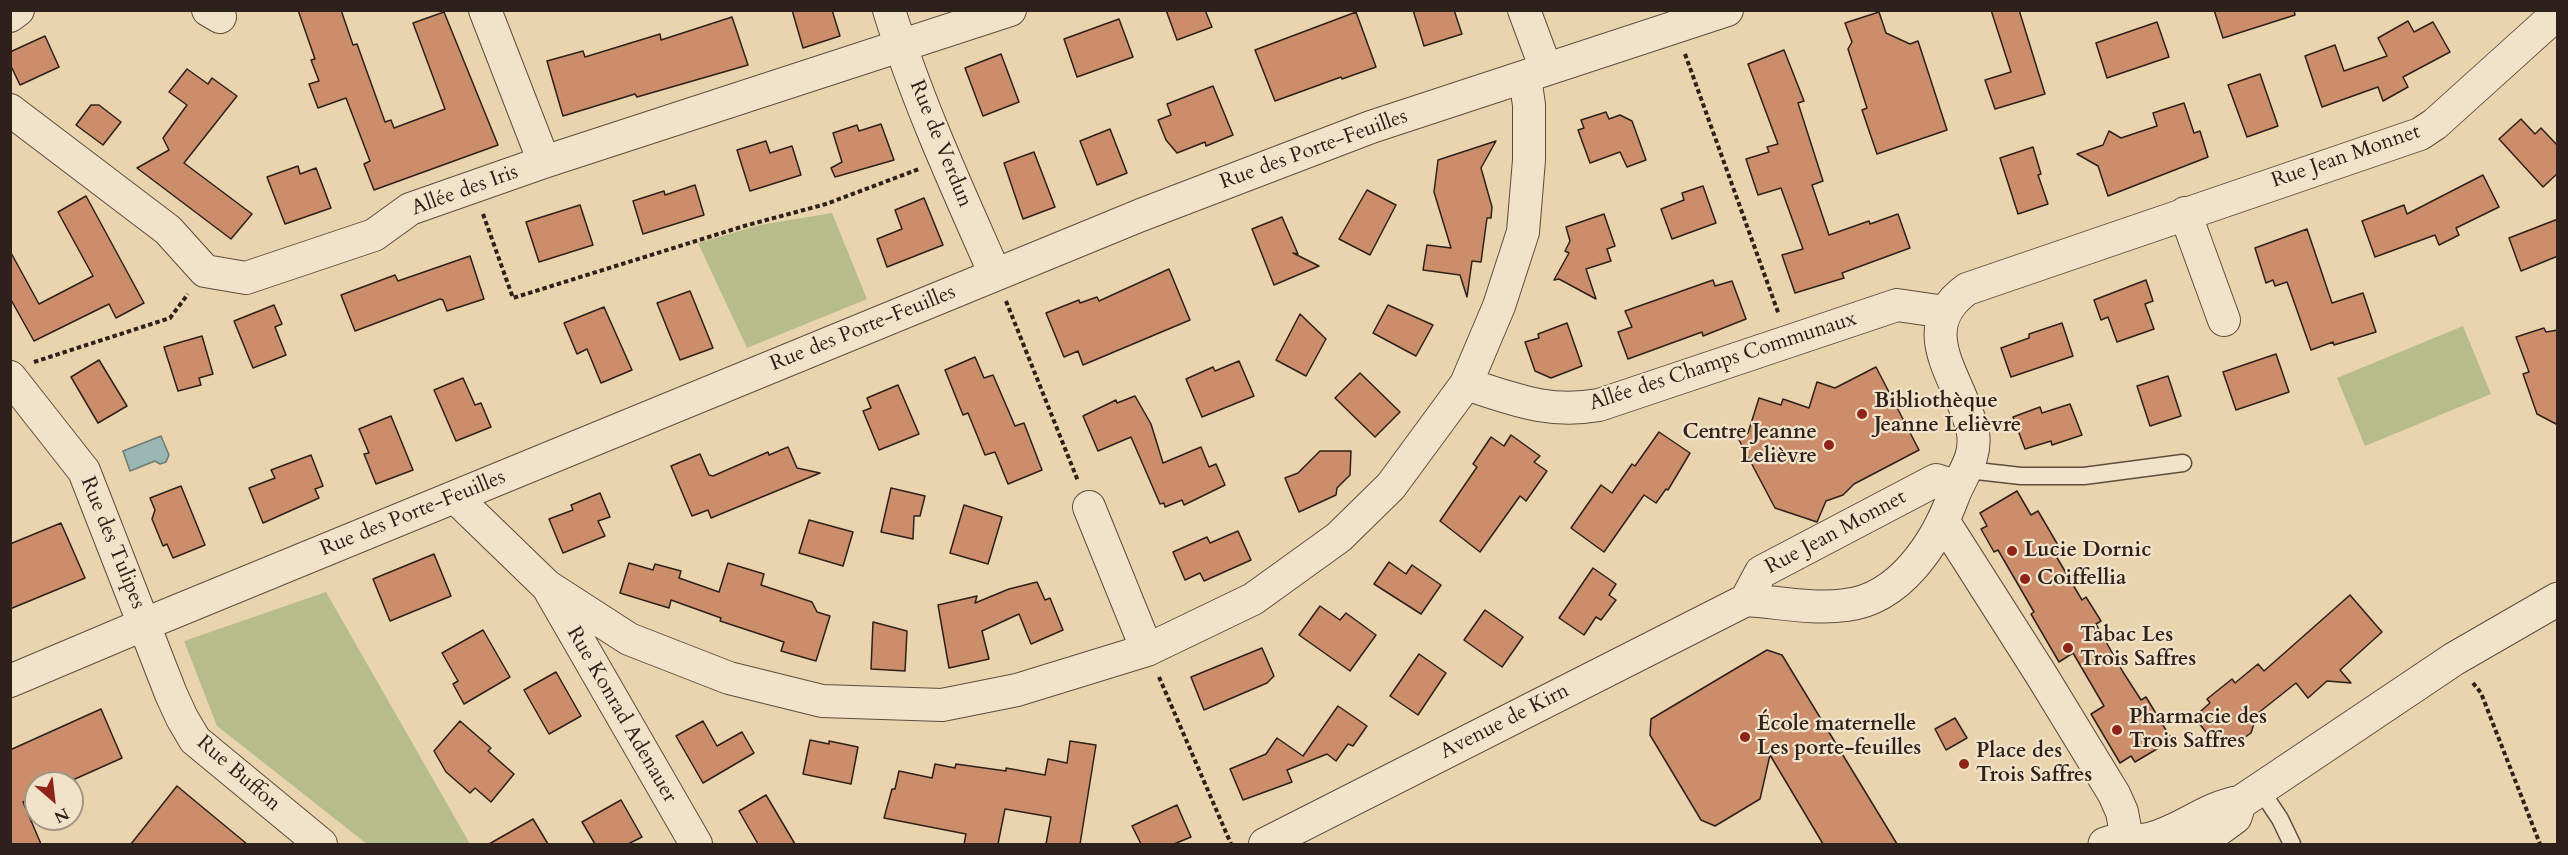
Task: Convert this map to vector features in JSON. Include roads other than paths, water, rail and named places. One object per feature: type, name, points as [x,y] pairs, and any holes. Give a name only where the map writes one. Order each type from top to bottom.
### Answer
[{"type":"street","points":[[10,16],[18,10]]},
{"type":"street","points":[[485,10],[544,162]]},
{"type":"street","name":"Rue de Verdun","points":[[890,10],[900,47],[995,274]]},
{"type":"street","name":"Allée des Iris","points":[[10,110],[168,231],[205,271],[246,278],[374,235],[411,209],[544,162],[1010,10]]},
{"type":"street","points":[[454,497],[547,586],[629,639],[729,678],[822,700],[942,705],[1017,690],[1147,650],[1253,598],[1339,537],[1391,486],[1466,384],[1498,306],[1523,232],[1529,160],[1529,105],[1536,73],[1524,10]]},
{"type":"street","name":"Rue des Porte-Feuilles","points":[[10,681],[1141,215],[1371,127],[1727,10]]},
{"type":"street","name":"Rue Jean Monnet","points":[[1962,479],[1936,480],[1761,572],[1746,600],[1824,606],[1859,603],[1880,594],[1897,582],[1931,543],[1944,522],[1972,456],[1973,434],[1939,338],[1945,312],[1954,298],[1967,289],[2420,134],[2435,124],[2547,22]]},
{"type":"street","points":[[2185,213],[2224,320]]},
{"type":"street","name":"Allée des Champs Communaux","points":[[1466,384],[1542,407],[1583,408],[1599,405],[1898,305],[1945,312]]},
{"type":"street","name":"Rue des Tulipes","points":[[22,370],[84,471],[145,624]]},
{"type":"street","points":[[1089,507],[1147,650]]},
{"type":"street","points":[[1944,522],[2114,794],[2131,842],[2160,835],[2220,805],[2251,795],[2454,659],[2558,599]]},
{"type":"street","name":"Rue Konrad Adenauer","points":[[547,586],[696,844]]},
{"type":"street","name":"Avenue de Kirn","points":[[1265,844],[1746,600]]},
{"type":"street","name":"Rue Buffon","points":[[145,624],[175,702],[195,740],[321,844]]},
{"type":"street","points":[[2198,844],[2235,818],[2251,795]]},
{"type":"lane","points":[[1962,479],[2084,476],[2183,463]]},
{"type":"lane","points":[[2251,795],[2280,819],[2292,844]]},
{"type":"water","points":[[161,436],[169,455],[166,462],[160,464],[155,461],[130,471],[123,451]]},
{"type":"place","name":"Bibliothèque Jeanne Lelièvre","points":[[1862,414]]},
{"type":"place","name":"Centre Jeanne Lelièvre","points":[[1829,445]]},
{"type":"place","name":"Lucie Dornic","points":[[2012,551]]},
{"type":"place","name":"Coiffellia","points":[[2025,579]]},
{"type":"place","name":"Tabac Les Trois Saffres","points":[[2068,648]]},
{"type":"place","name":"Pharmacie des Trois Saffres","points":[[2117,730]]},
{"type":"place","name":"École maternelle Les porte-feuilles","points":[[1745,737]]},
{"type":"place","name":"Place des Trois Saffres","points":[[1964,764]]}]
